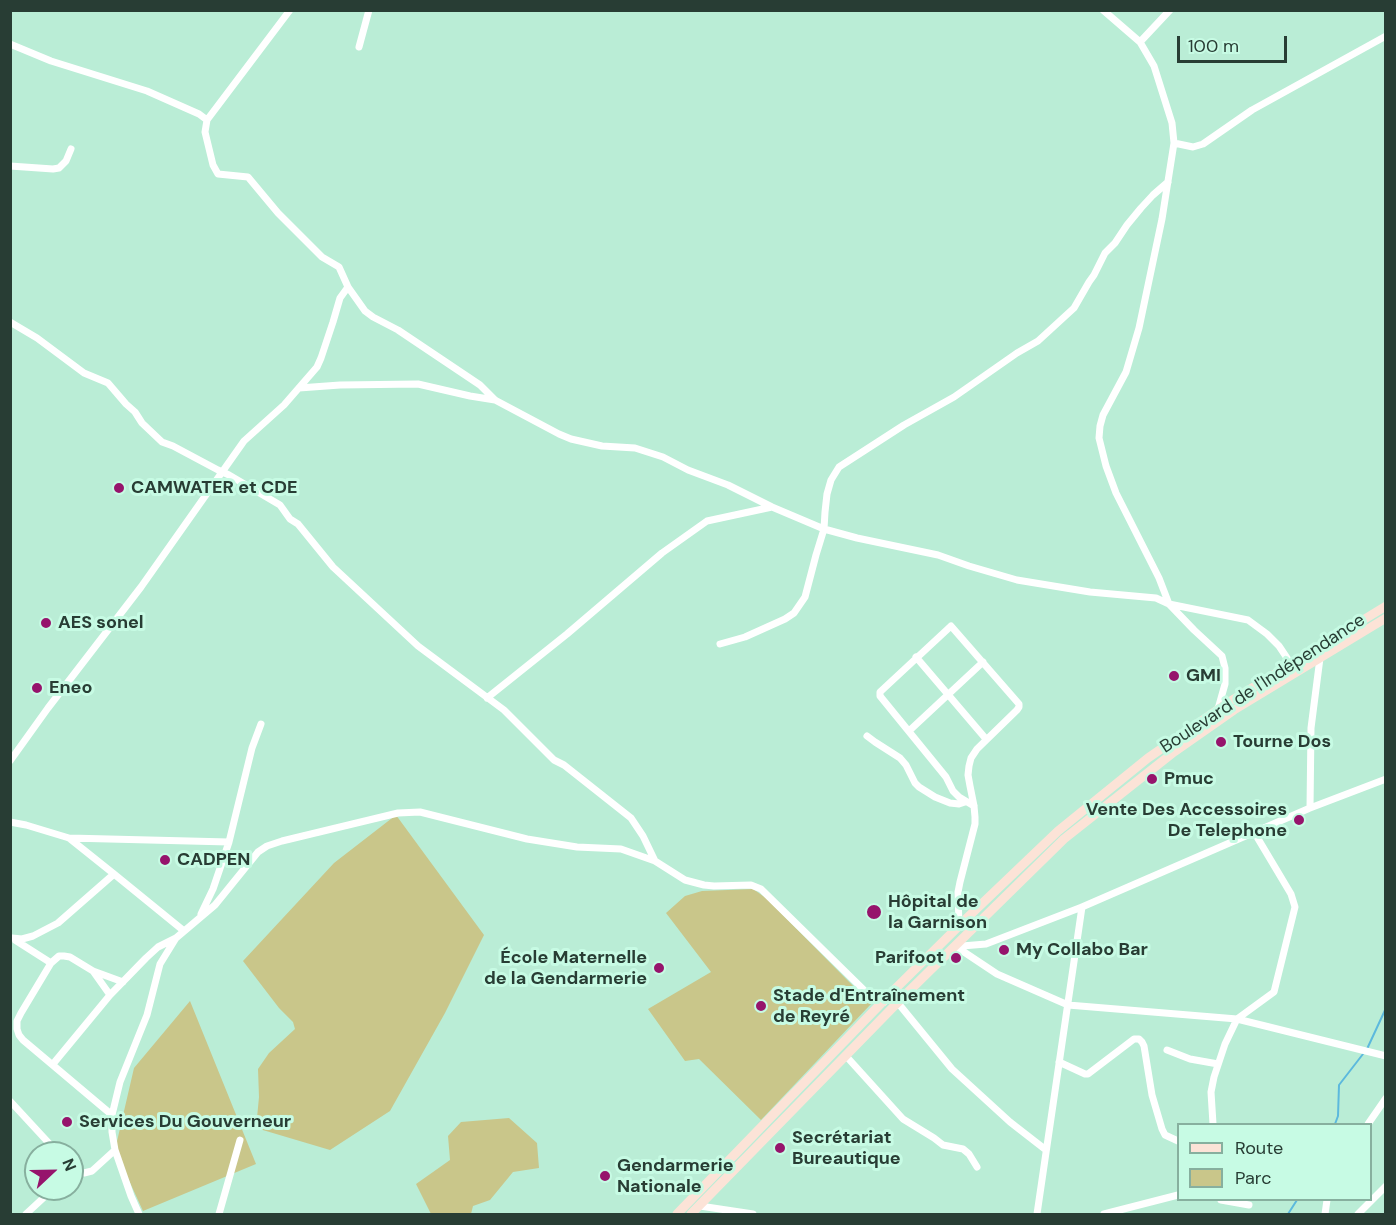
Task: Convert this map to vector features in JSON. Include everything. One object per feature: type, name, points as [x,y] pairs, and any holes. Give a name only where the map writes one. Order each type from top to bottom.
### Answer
[{"type":"main road","name":"Boulevard de l'Indépendance","points":[[677,1215],[959,926],[1058,831],[1148,758],[1218,710],[1386,606]]},
{"type":"main road","name":"Boulevard de l'Indépendance","points":[[691,1215],[956,944],[1064,839],[1155,766],[1234,710],[1386,618]]},
{"type":"street","points":[[290,10],[207,120],[205,132],[213,165],[218,174],[248,177],[322,257],[339,267],[348,287],[365,311],[395,328],[480,385],[495,400],[571,439],[602,446],[635,448],[654,454],[824,529],[938,555],[1017,580],[1090,592],[1156,598],[1169,604],[1248,620],[1279,646],[1291,664]]},
{"type":"street","points":[[359,47],[369,10]]},
{"type":"street","points":[[1103,10],[1140,42],[1154,66],[1172,123],[1174,142],[1156,249],[1132,353],[1126,372],[1103,415],[1099,438],[1116,493],[1159,578],[1169,604],[1222,656],[1225,684],[1218,710]]},
{"type":"street","points":[[1140,42],[1170,10]]},
{"type":"street","points":[[1174,142],[1193,147],[1203,144],[1252,111],[1386,36]]},
{"type":"street","points":[[10,44],[51,61],[147,91],[199,114],[207,120]]},
{"type":"street","points":[[10,166],[59,168],[66,161],[71,149]]},
{"type":"street","points":[[720,644],[771,626],[794,612],[805,597],[824,529],[827,494],[838,467],[904,425],[954,397],[1017,352],[1038,341],[1074,308],[1105,253],[1141,208],[1168,182]]},
{"type":"street","points":[[10,761],[141,587],[248,437],[284,405],[316,367],[340,298],[348,287]]},
{"type":"street","points":[[10,322],[37,338],[84,373],[108,383],[142,423],[162,442],[224,472],[280,506],[333,567],[418,646],[504,710],[554,760],[564,765],[631,818],[644,837],[655,861]]},
{"type":"street","points":[[299,388],[418,384],[495,400]]},
{"type":"street","points":[[488,698],[662,553],[707,521],[772,507]]},
{"type":"street","points":[[959,926],[958,892],[975,824],[974,806],[968,775],[971,758],[986,739],[1017,710],[1019,704],[951,626],[880,692],[881,698],[946,777],[952,791],[974,806]]},
{"type":"street","points":[[916,657],[986,739]]},
{"type":"street","points":[[1310,808],[1311,728],[1320,658]]},
{"type":"street","points":[[909,731],[983,662]]},
{"type":"street","points":[[199,919],[213,889],[229,842],[252,748],[261,724]]},
{"type":"street","points":[[867,736],[900,758],[919,787],[950,803],[965,802]]},
{"type":"street","points":[[956,944],[974,946],[986,944],[1082,907],[1310,808],[1386,779]]},
{"type":"street","points":[[53,1064],[110,995],[152,952],[176,938],[215,904],[258,852],[282,841],[398,813],[420,812],[527,839],[577,848],[621,849],[655,861],[685,880],[704,885],[751,885],[761,889],[870,996],[884,1002]]},
{"type":"street","points":[[10,822],[69,838],[229,842]]},
{"type":"street","points":[[1213,1123],[1211,1092],[1225,1044],[1237,1019],[1274,992],[1295,907],[1291,894],[1254,832]]},
{"type":"street","points":[[69,838],[184,931]]},
{"type":"street","points":[[11,937],[22,939],[33,936],[58,923],[114,873]]},
{"type":"street","points":[[1037,1215],[1082,907]]},
{"type":"street","points":[[11,937],[51,963]]},
{"type":"street","points":[[139,1215],[130,1196],[115,1150],[112,1115],[120,1082],[147,1015],[160,964],[176,938]]},
{"type":"street","points":[[956,944],[997,974],[1068,1005],[1237,1019],[1386,1056]]},
{"type":"street","points":[[112,1115],[23,1040],[17,1029],[17,1021],[51,963],[59,956],[70,957],[93,971],[123,982]]},
{"type":"street","points":[[93,971],[110,995]]},
{"type":"street","points":[[898,1003],[952,1069],[1010,1122],[1046,1150]]},
{"type":"street","points":[[1059,1062],[1088,1074],[1134,1039],[1139,1039],[1144,1046],[1152,1095],[1162,1130],[1165,1135],[1177,1140]]},
{"type":"street","points":[[1167,1050],[1190,1059],[1218,1064]]},
{"type":"street","points":[[846,1056],[903,1119],[934,1137],[943,1145],[963,1149],[977,1167]]},
{"type":"street","points":[[1369,1123],[1386,1098]]},
{"type":"street","points":[[12,1106],[46,1141]]},
{"type":"street","points":[[219,1215],[240,1140]]},
{"type":"street","points":[[84,1173],[92,1171],[115,1150]]},
{"type":"street","points":[[1372,1200],[1386,1185]]},
{"type":"street","points":[[1104,1215],[1177,1196]]},
{"type":"street","points":[[26,1215],[41,1201]]},
{"type":"street","points":[[1228,1201],[1249,1204]]},
{"type":"street","points":[[1358,1215],[1371,1201]]},
{"type":"street","points":[[700,1206],[753,1215]]},
{"type":"green space","points":[[396,815],[484,935],[445,1013],[390,1111],[330,1150],[256,1128],[259,1097],[258,1069],[269,1053],[295,1029],[293,1022],[279,1008],[243,961],[334,863]]},
{"type":"green space","name":"Stade d'Entraînement de Reyré","points":[[753,889],[766,898],[871,1004],[761,1120],[699,1059],[685,1061],[648,1009],[711,972],[666,913],[685,896],[702,891]]},
{"type":"green space","points":[[190,1001],[256,1164],[143,1211],[115,1150],[134,1068]]},
{"type":"green space","points":[[509,1118],[537,1143],[539,1168],[513,1172],[490,1200],[473,1206],[471,1214],[431,1214],[416,1184],[450,1160],[448,1136],[461,1122]]},
{"type":"waterway","points":[[1367,1049],[1386,1008]]},
{"type":"waterway","points":[[1335,1123],[1338,1116],[1339,1085],[1363,1054]]},
{"type":"waterway","points":[[1288,1214],[1296,1201]]},
{"type":"place","name":"CAMWATER et CDE","points":[[119,488]]},
{"type":"place","name":"AES sonel","points":[[46,623]]},
{"type":"place","name":"GMI","points":[[1174,676]]},
{"type":"place","name":"Eneo","points":[[37,688]]},
{"type":"place","name":"Tourne Dos","points":[[1221,742]]},
{"type":"place","name":"Pmuc","points":[[1152,779]]},
{"type":"place","name":"Vente Des Accessoires De Telephone","points":[[1299,820]]},
{"type":"place","name":"CADPEN","points":[[165,860]]},
{"type":"place","name":"Hôpital de la Garnison","points":[[874,912]]},
{"type":"place","name":"My Collabo Bar","points":[[1004,950]]},
{"type":"place","name":"Parifoot","points":[[956,958]]},
{"type":"place","name":"École Maternelle de la Gendarmerie","points":[[659,968]]},
{"type":"place","name":"Stade d'Entraînement de Reyré","points":[[761,1006]]},
{"type":"place","name":"Services Du Gouverneur","points":[[67,1122]]},
{"type":"place","name":"Secrétariat Bureautique","points":[[780,1148]]},
{"type":"place","name":"Gendarmerie Nationale","points":[[605,1176]]}]
